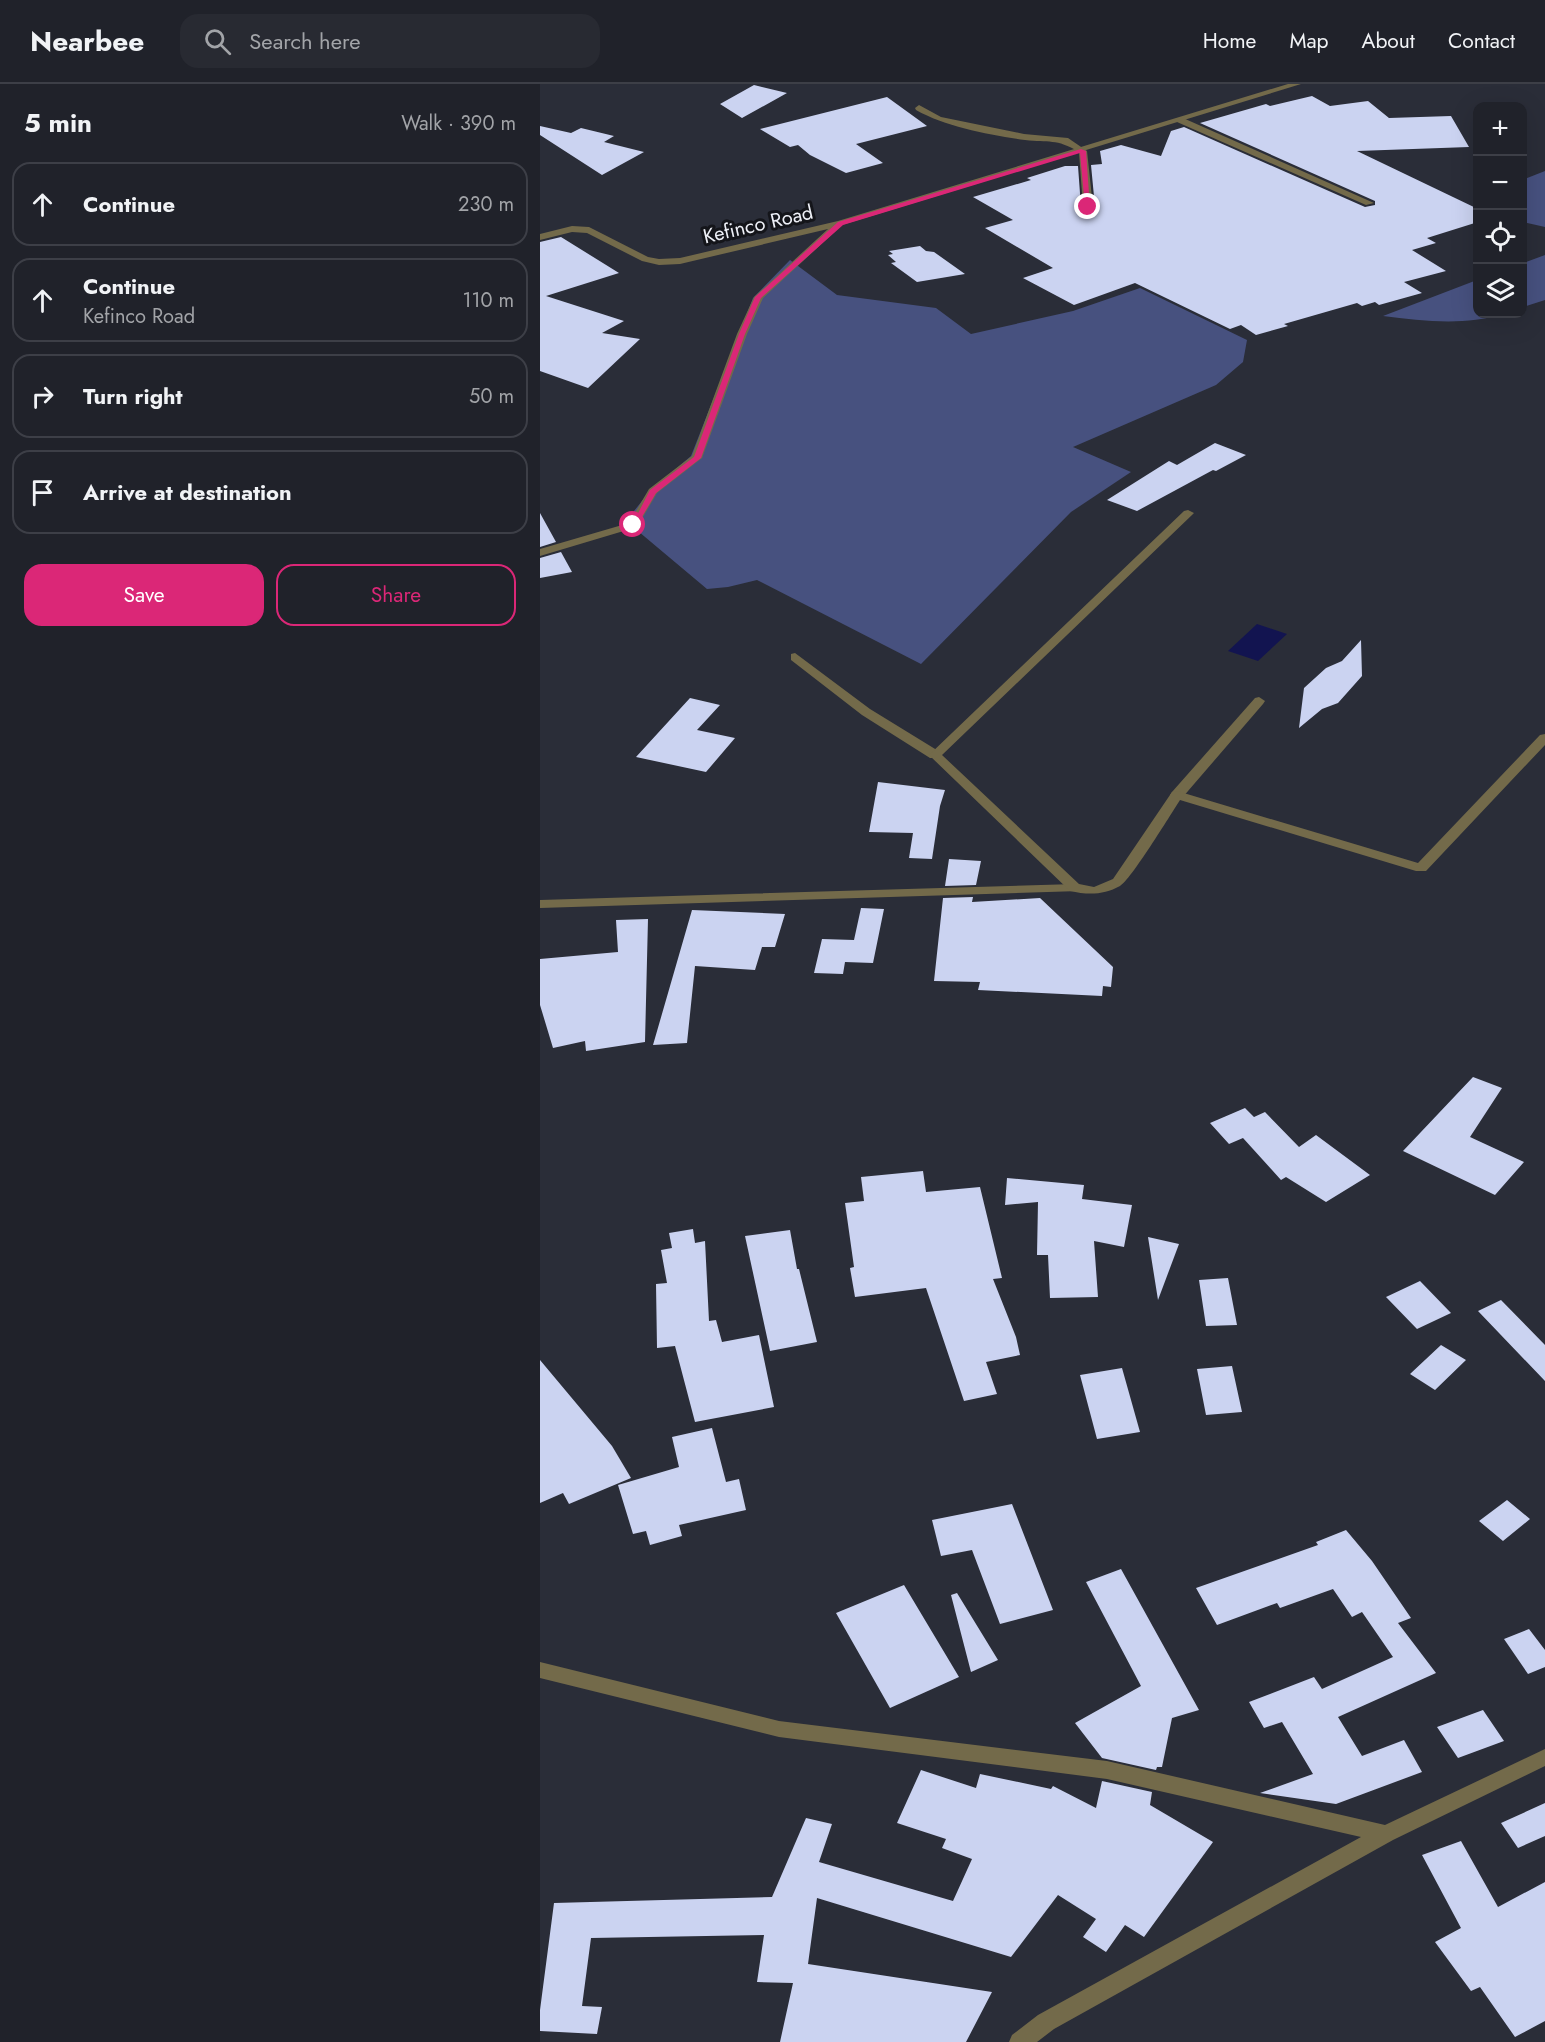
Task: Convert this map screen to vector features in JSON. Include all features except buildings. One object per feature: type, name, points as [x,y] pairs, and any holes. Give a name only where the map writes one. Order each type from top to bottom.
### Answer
[{"type":"street","name":"Kefinco Road","points":[[540,237],[572,229],[588,230],[645,259],[680,261],[841,223],[1083,151],[1278,86],[1297,84]]},
{"type":"street","points":[[919,108],[938,119],[1024,137],[1065,140],[1083,151],[1088,207]]},
{"type":"street","points":[[1180,120],[1369,203]]},
{"type":"street","points":[[540,553],[633,525],[653,491],[698,458],[742,334],[759,297],[841,223]]},
{"type":"street","points":[[935,755],[1066,627],[1188,513]]},
{"type":"street","points":[[795,657],[866,711],[935,755],[1075,888]]},
{"type":"street","points":[[540,904],[1075,888],[1095,891],[1118,882],[1177,795],[1259,701]]},
{"type":"street","points":[[1177,795],[1421,868],[1545,738]]},
{"type":"street","points":[[540,1670],[779,1729],[1107,1770],[1386,1834]]},
{"type":"street","points":[[1020,2042],[1046,2022],[1386,1834],[1545,1757]]},
{"type":"shaded area","points":[[1545,171],[1545,227],[1527,223],[1527,178]]},
{"type":"shaded area","points":[[1545,255],[1545,300],[1527,306],[1527,264],[1527,262]]},
{"type":"shaded area","points":[[790,260],[837,295],[936,308],[971,334],[1073,311],[1140,288],[1247,340],[1243,362],[1216,385],[1073,447],[1131,472],[1071,512],[921,664],[757,580],[707,589],[626,521],[650,491],[691,456],[753,298]]},
{"type":"shaded area","points":[[1473,282],[1473,318],[1488,318],[1428,321],[1383,316]]},
{"type":"shaded area","points":[[1257,624],[1287,634],[1258,661],[1228,651]]},
{"type":"route","points":[[633,525],[653,491],[698,458],[742,334],[759,297],[780,275],[841,223],[1083,151],[1088,207]]}]
